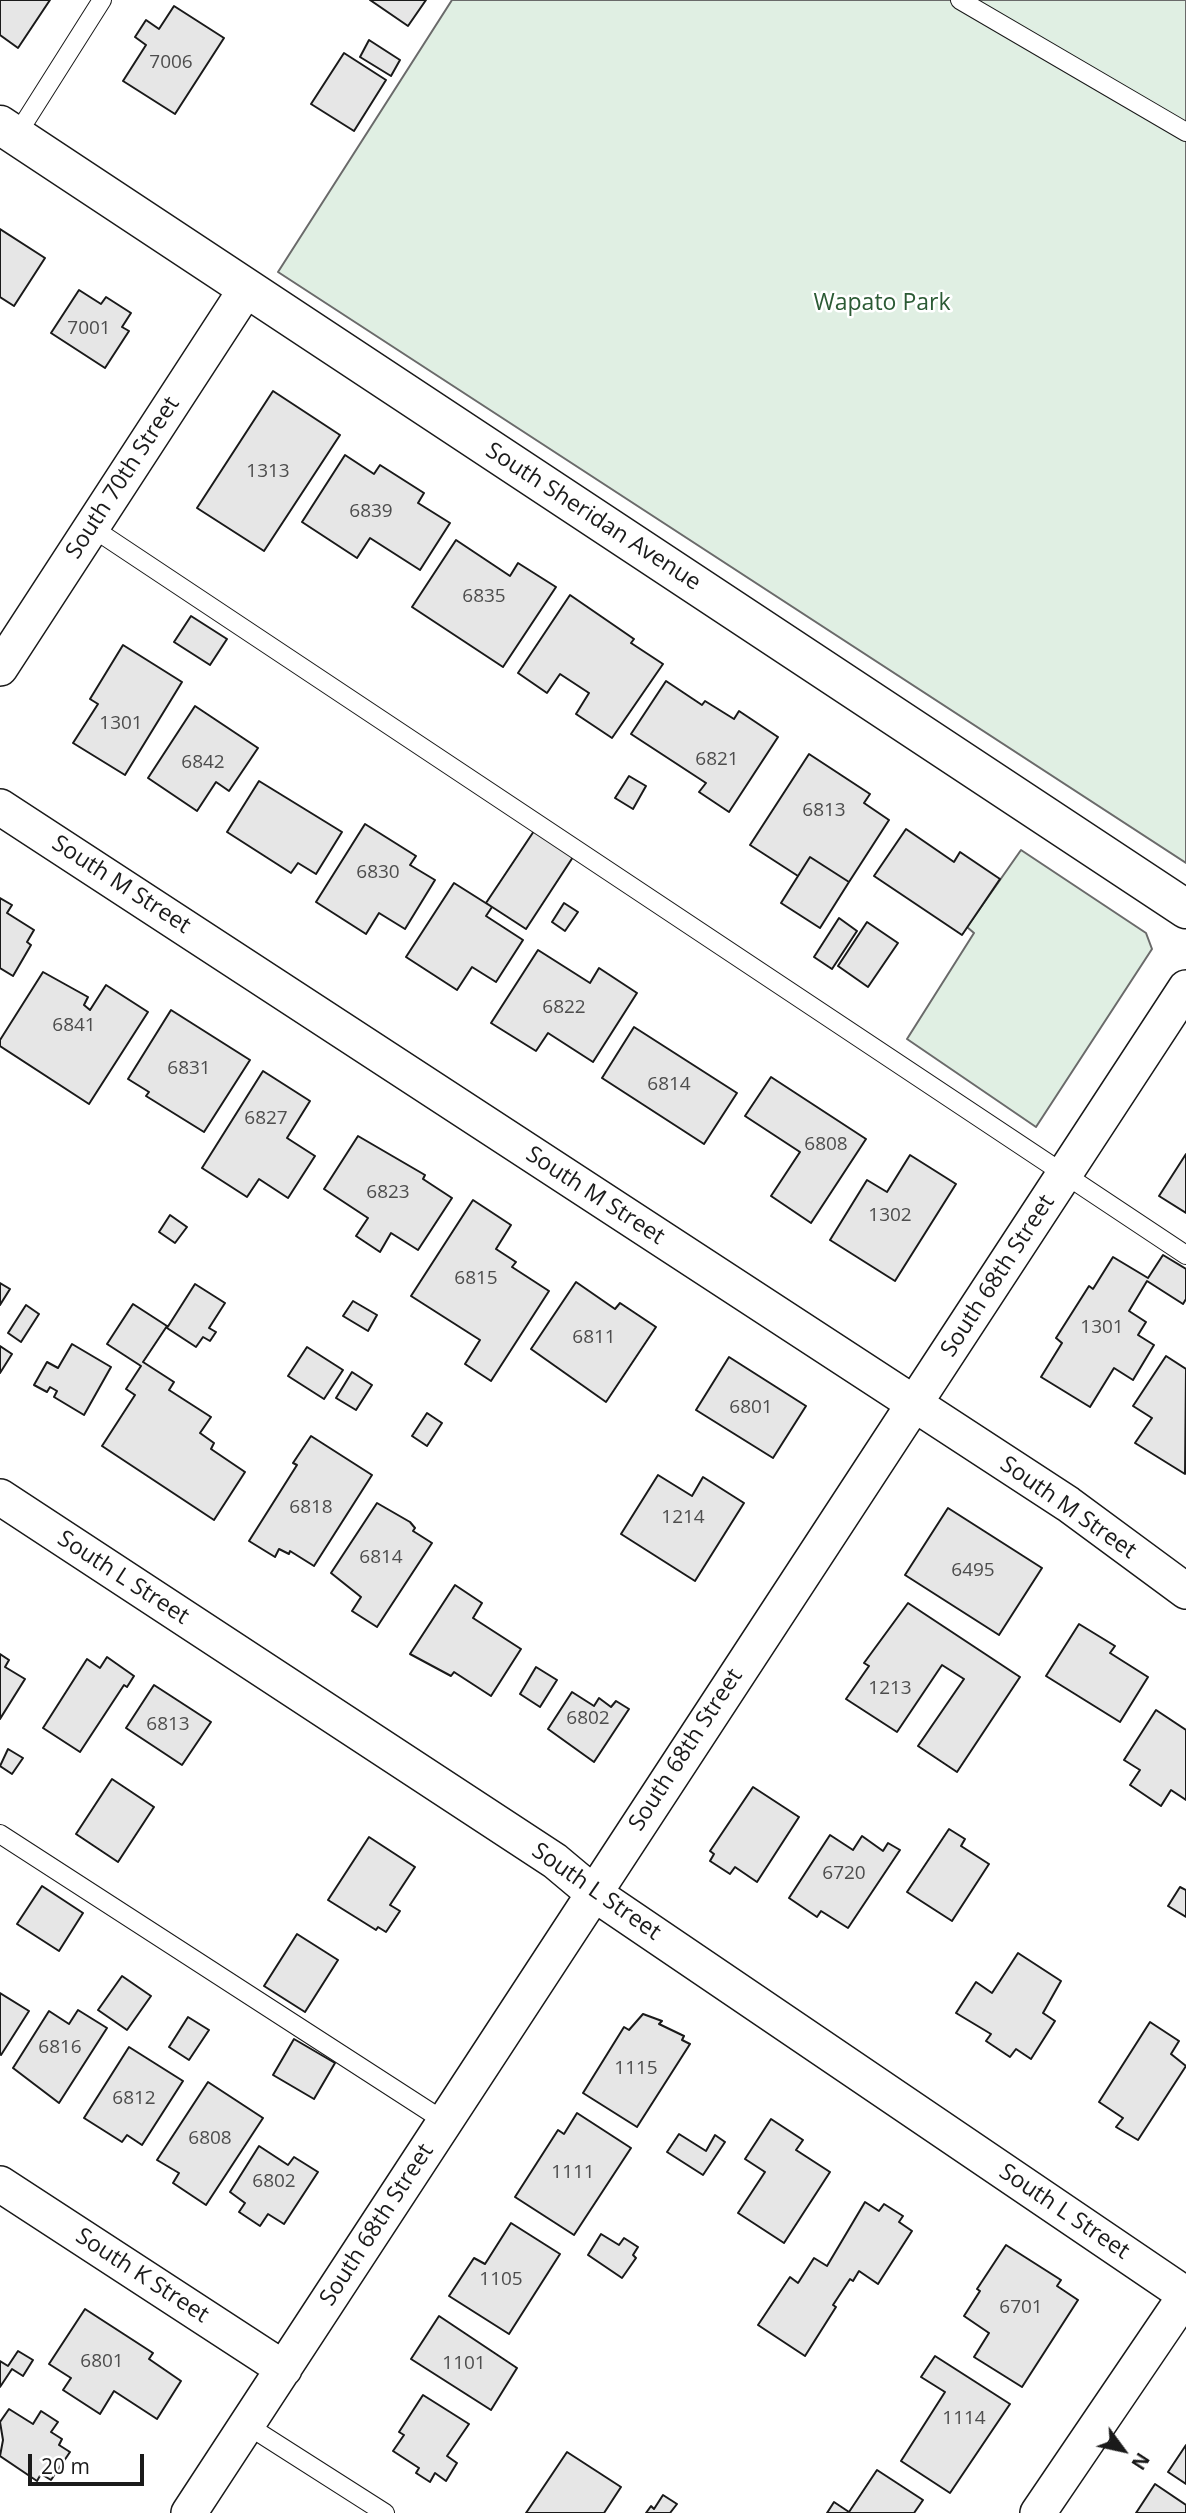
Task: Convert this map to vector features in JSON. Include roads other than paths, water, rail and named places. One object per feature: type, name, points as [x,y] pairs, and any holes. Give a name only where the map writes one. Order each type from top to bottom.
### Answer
[{"type":"street","name":"South Sheridan Avenue","points":[[8,131],[1186,909]]},
{"type":"street","name":"South 70th Street","points":[[0,668],[247,288]]},
{"type":"street","name":"South M Street","points":[[0,807],[1068,1504],[1186,1591]]},
{"type":"street","name":"South 68th Street","points":[[189,2513],[1186,988]]},
{"type":"street","name":"South L Street","points":[[0,1497],[555,1861],[593,1892],[1186,2295]]},
{"type":"street","name":"South K Street","points":[[0,2184],[284,2369]]},
{"type":"street","points":[[1038,2513],[1186,2295]]},
{"type":"lane","points":[[8,131],[102,0]]},
{"type":"lane","points":[[960,0],[1186,132]]},
{"type":"lane","points":[[91,527],[1063,1176],[1186,1255]]},
{"type":"lane","points":[[0,1834],[444,2121]]},
{"type":"lane","points":[[247,2425],[385,2513]]},
{"type":"park label","name":"Wapato Park","points":[[882,303]]}]
